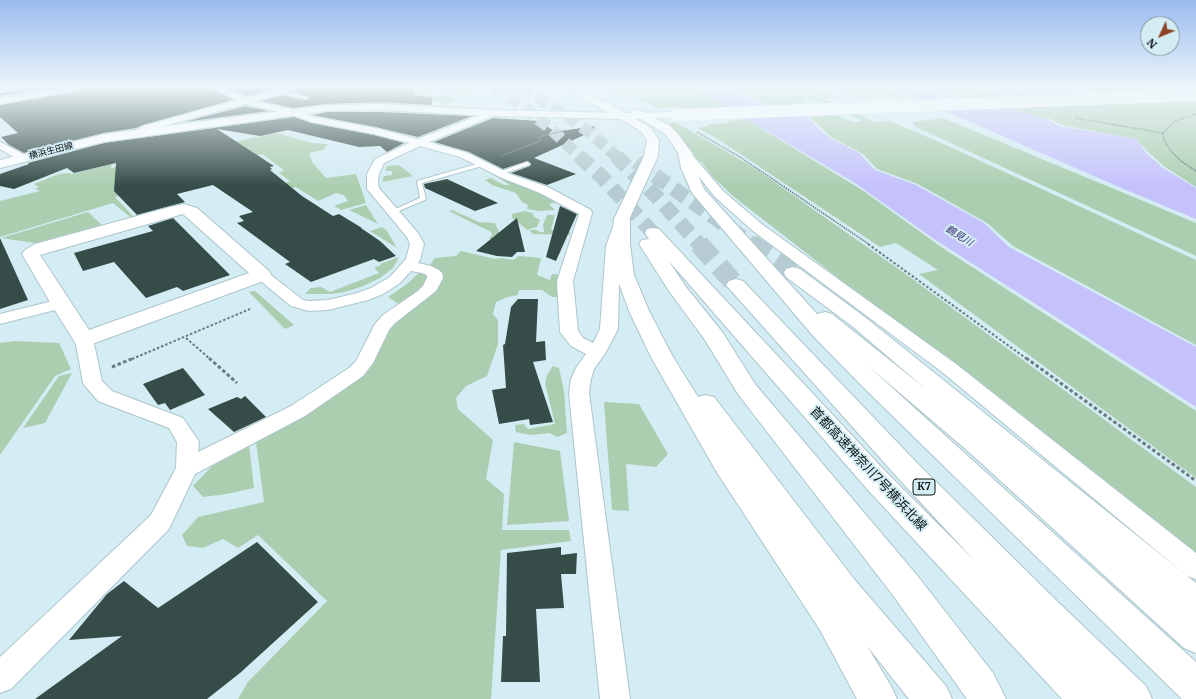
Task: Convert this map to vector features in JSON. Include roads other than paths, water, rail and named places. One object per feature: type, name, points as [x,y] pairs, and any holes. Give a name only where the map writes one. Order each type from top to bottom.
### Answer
[{"type":"main road","name":"横浜生田線","points":[[0,164],[104,138],[228,121]]},
{"type":"main road","points":[[633,121],[646,130],[652,140],[653,148],[651,156],[631,196],[639,229],[679,291],[715,338],[746,389],[899,578],[980,686],[987,699]]},
{"type":"main road","points":[[653,121],[665,128],[686,153],[688,168],[696,190],[822,332],[872,383],[1196,687]]},
{"type":"main road","points":[[184,209],[191,211],[262,275],[84,339],[61,304],[31,254],[34,250],[176,210],[184,209]]},
{"type":"main road","points":[[639,229],[620,244],[625,275],[639,311],[662,357],[726,464],[832,620],[878,699]]},
{"type":"main road","name":"首都高速神奈川7号横浜北線","points":[[639,229],[877,481],[1088,699]]},
{"type":"main road","points":[[756,258],[801,298],[978,445],[1196,636]]},
{"type":"main road","points":[[793,273],[859,322],[917,369],[1196,603]]},
{"type":"main road","name":"K7","points":[[736,284],[908,471],[1047,614],[1133,699]]},
{"type":"main road","points":[[639,311],[677,366],[842,589],[927,692]]},
{"type":"street","points":[[136,133],[146,128],[173,121]]},
{"type":"street","points":[[319,121],[330,124],[375,131],[464,155],[499,173],[544,190],[586,213],[565,282],[569,332],[577,342],[597,352]]},
{"type":"street","points":[[262,275],[297,303],[310,306],[328,305],[362,297],[377,291],[394,280],[413,260],[417,244],[413,236],[373,189],[372,182],[375,168],[379,161],[386,156],[474,121]]},
{"type":"street","points":[[0,145],[23,158]]},
{"type":"street","points":[[686,153],[719,194],[758,228],[949,368],[1196,568]]},
{"type":"street","points":[[615,699],[579,393],[581,379],[585,368],[597,352],[609,329],[613,246],[639,229]]},
{"type":"street","points":[[187,468],[298,411],[356,372],[364,363],[381,328],[389,319],[424,294],[430,288],[435,278],[434,273],[426,269],[408,266]]},
{"type":"street","points":[[0,319],[61,304]]},
{"type":"street","points":[[0,678],[160,522],[187,468],[188,442],[176,423],[105,396],[93,383],[84,339]]},
{"type":"lane","points":[[392,212],[423,199],[419,182],[483,164]]},
{"type":"lane","points":[[499,173],[527,164]]},
{"type":"water","name":"鶴見川","points":[[749,121],[811,121],[823,133],[859,153],[875,170],[916,185],[984,223],[1009,247],[1196,347],[1196,407],[934,239],[855,183]]},
{"type":"water","points":[[967,121],[1050,121],[1059,126],[1137,139],[1146,153],[1163,168],[1196,188],[1196,219]]},
{"type":"tunnel","points":[[540,121],[580,157]]},
{"type":"tunnel","points":[[573,121],[588,131],[617,157]]},
{"type":"tunnel","points":[[579,156],[602,177],[653,233]]},
{"type":"tunnel","points":[[617,157],[656,196],[700,245]]},
{"type":"tunnel","points":[[636,162],[753,245]]},
{"type":"tunnel","points":[[699,244],[736,285]]},
{"type":"tunnel","points":[[751,244],[793,273]]}]
